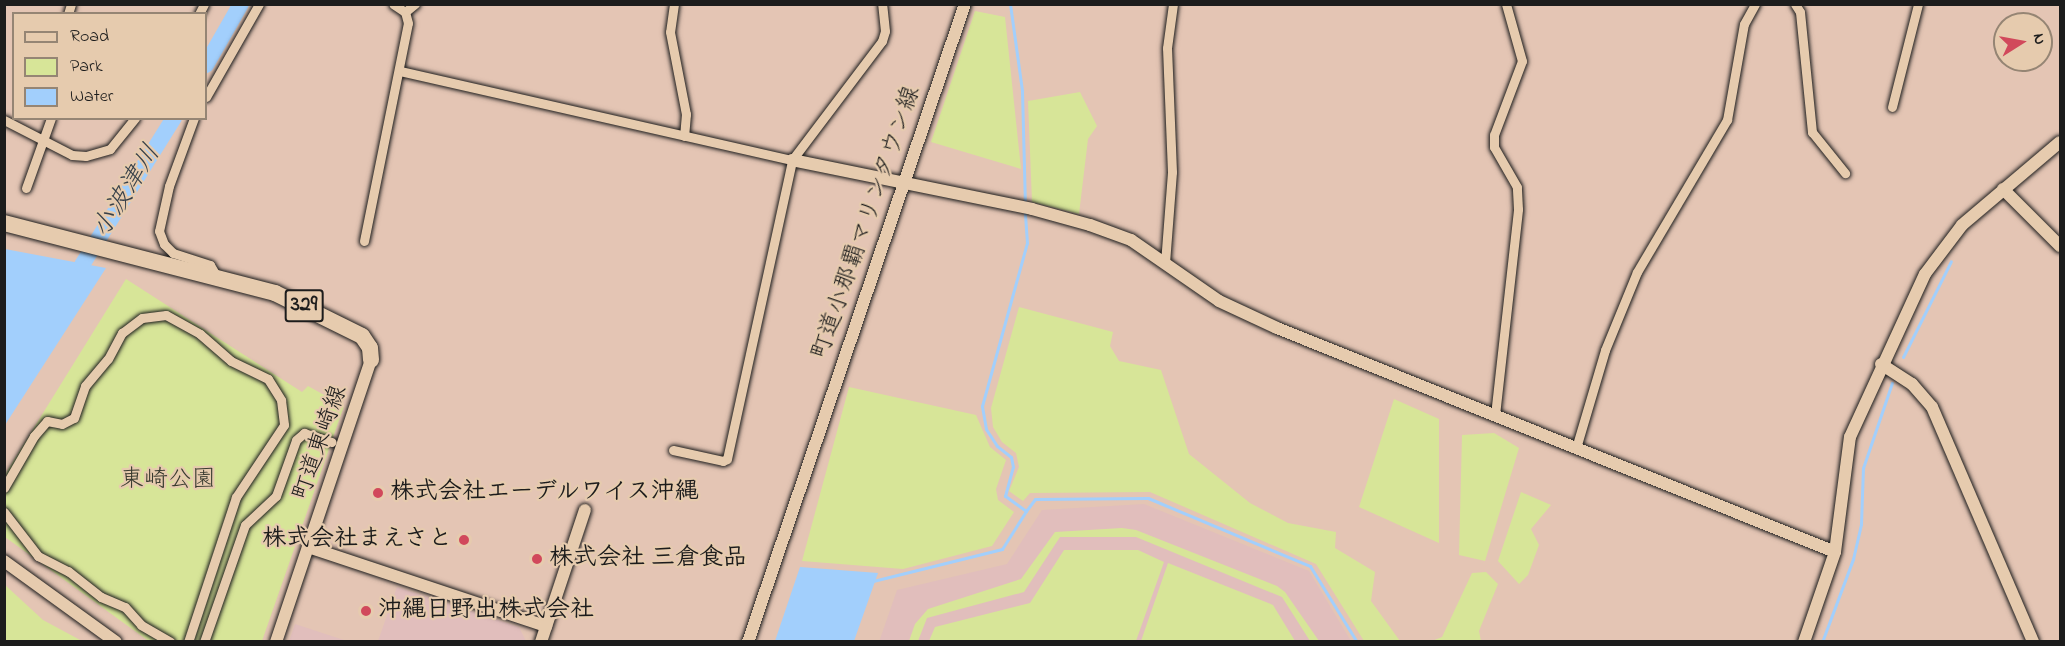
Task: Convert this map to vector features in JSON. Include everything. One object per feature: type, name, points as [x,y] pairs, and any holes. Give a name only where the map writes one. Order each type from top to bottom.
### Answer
[{"type":"highway","name":"329","points":[[4,223],[275,293],[362,336],[370,348],[371,360]]},
{"type":"street","points":[[207,95],[260,4]]},
{"type":"street","points":[[364,241],[400,71],[408,22],[405,12],[393,4]]},
{"type":"street","points":[[405,12],[415,4]]},
{"type":"street","points":[[674,4],[670,32],[686,114],[684,135]]},
{"type":"street","points":[[674,450],[723,461],[727,459],[792,160],[882,40],[885,31],[882,4]]},
{"type":"street","name":"町道小那覇マリンタウン線","points":[[748,642],[902,182],[965,4]]},
{"type":"street","points":[[1165,263],[1172,172],[1167,48],[1173,4]]},
{"type":"street","points":[[1495,415],[1518,209],[1517,187],[1494,147],[1494,135],[1522,61],[1506,4]]},
{"type":"street","points":[[1576,448],[1605,350],[1637,272],[1727,120],[1742,32],[1755,4]]},
{"type":"street","points":[[1795,4],[1800,12],[1812,132],[1845,173]]},
{"type":"street","points":[[1892,107],[1918,4]]},
{"type":"street","points":[[400,71],[792,160],[1026,208],[1131,240],[1219,301],[1835,552]]},
{"type":"street","points":[[4,120],[72,155],[99,154],[110,149],[133,120]]},
{"type":"street","points":[[26,188],[50,120]]},
{"type":"street","points":[[193,120],[169,186],[159,231],[164,244],[173,253],[210,265],[217,277]]},
{"type":"street","points":[[1804,642],[1835,552],[1845,453],[1881,364],[1925,274],[1949,240],[2003,189],[2061,142]]},
{"type":"street","points":[[2003,189],[2061,246]]},
{"type":"street","points":[[4,488],[34,436],[47,420],[62,424],[74,418],[85,386],[108,359],[123,333],[151,314],[166,315],[200,334],[231,361],[268,379],[283,408],[281,431],[236,497],[188,641],[203,642],[245,525],[276,496],[296,440],[304,433],[332,442]]},
{"type":"street","name":"町道東崎線","points":[[276,642],[371,360]]},
{"type":"street","points":[[1881,364],[1912,384],[1932,407],[2033,642]]},
{"type":"street","points":[[281,431],[296,440]]},
{"type":"street","points":[[541,642],[585,510]]},
{"type":"street","points":[[4,512],[38,556],[68,571],[100,597],[125,607],[141,625],[170,642]]},
{"type":"street","points":[[228,519],[245,525]]},
{"type":"street","points":[[308,547],[546,626]]},
{"type":"street","points":[[211,571],[232,560]]},
{"type":"street","points":[[4,561],[116,642]]},
{"type":"shaded area","points":[[1144,504],[1309,571],[1351,641],[879,642],[897,590],[1007,564],[1042,510]]},
{"type":"shaded area","points":[[397,587],[519,627],[526,641],[378,641]]},
{"type":"shaded area","points":[[295,624],[347,641],[289,641]]},
{"type":"green space","points":[[975,11],[1005,17],[1021,169],[931,142]]},
{"type":"green space","points":[[1080,92],[1097,126],[1088,139],[1079,214],[1032,202],[1028,101]]},
{"type":"green space","name":"東崎公園","points":[[126,279],[302,392],[308,386],[344,406],[262,641],[150,642],[5,537],[4,476]]},
{"type":"green space","points":[[1019,307],[1113,332],[1110,346],[1119,361],[1161,370],[1189,454],[1250,503],[1288,523],[1336,532],[1335,548],[1375,572],[1371,601],[1400,641],[1364,641],[1316,564],[1150,492],[1030,493],[1023,501],[1009,491],[1019,467],[1016,453],[1002,442],[993,427],[991,408]]},
{"type":"green space","points":[[849,387],[976,415],[990,447],[1006,460],[996,489],[998,500],[1014,512],[992,546],[903,569],[802,561]]},
{"type":"green space","points":[[1394,399],[1439,419],[1439,543],[1359,507]]},
{"type":"green space","points":[[1494,433],[1519,448],[1485,561],[1459,555],[1462,435]]},
{"type":"green space","points":[[1521,492],[1551,505],[1531,529],[1539,545],[1528,575],[1519,584],[1498,561]]},
{"type":"green space","points":[[1122,528],[1136,530],[1277,586],[1285,592],[1319,641],[1310,641],[1282,597],[1136,537],[1060,537],[1024,592],[927,618],[918,641],[909,641],[915,624],[928,609],[1021,579],[1055,532]]},
{"type":"green space","points":[[1064,550],[1138,550],[1164,562],[1136,641],[929,641],[935,627],[1030,603]]},
{"type":"green space","points":[[1168,563],[1273,605],[1295,641],[1141,641]]},
{"type":"green space","points":[[1486,572],[1498,584],[1479,631],[1481,641],[1432,641],[1442,637],[1472,573]]},
{"type":"green space","points":[[4,584],[43,620],[82,641],[5,641]]},
{"type":"water","points":[[4,249],[106,268],[5,425]]},
{"type":"water","points":[[800,567],[878,573],[854,641],[775,641]]},
{"type":"waterway","name":"小波津川","points":[[207,63],[241,4]]},
{"type":"waterway","points":[[1010,4],[1022,91],[1025,206]]},
{"type":"waterway","name":"小波津川","points":[[82,265],[173,120]]},
{"type":"waterway","points":[[873,581],[1002,549],[1026,511],[1005,496],[1013,467],[1011,457],[997,446],[986,429],[982,406],[1027,243],[1025,212]]},
{"type":"waterway","points":[[1903,357],[1951,261]]},
{"type":"waterway","points":[[1822,642],[1853,559],[1861,524],[1863,468],[1892,383]]},
{"type":"waterway","points":[[1026,511],[1035,499],[1148,498],[1310,566],[1357,642]]},
{"type":"place","name":"株式会社エーデルワイス沖縄","points":[[378,493]]},
{"type":"place","name":"株式会社まえさと","points":[[464,540]]},
{"type":"place","name":"株式会社 三倉食品","points":[[537,559]]},
{"type":"place","name":"沖縄日野出株式会社","points":[[366,611]]}]
